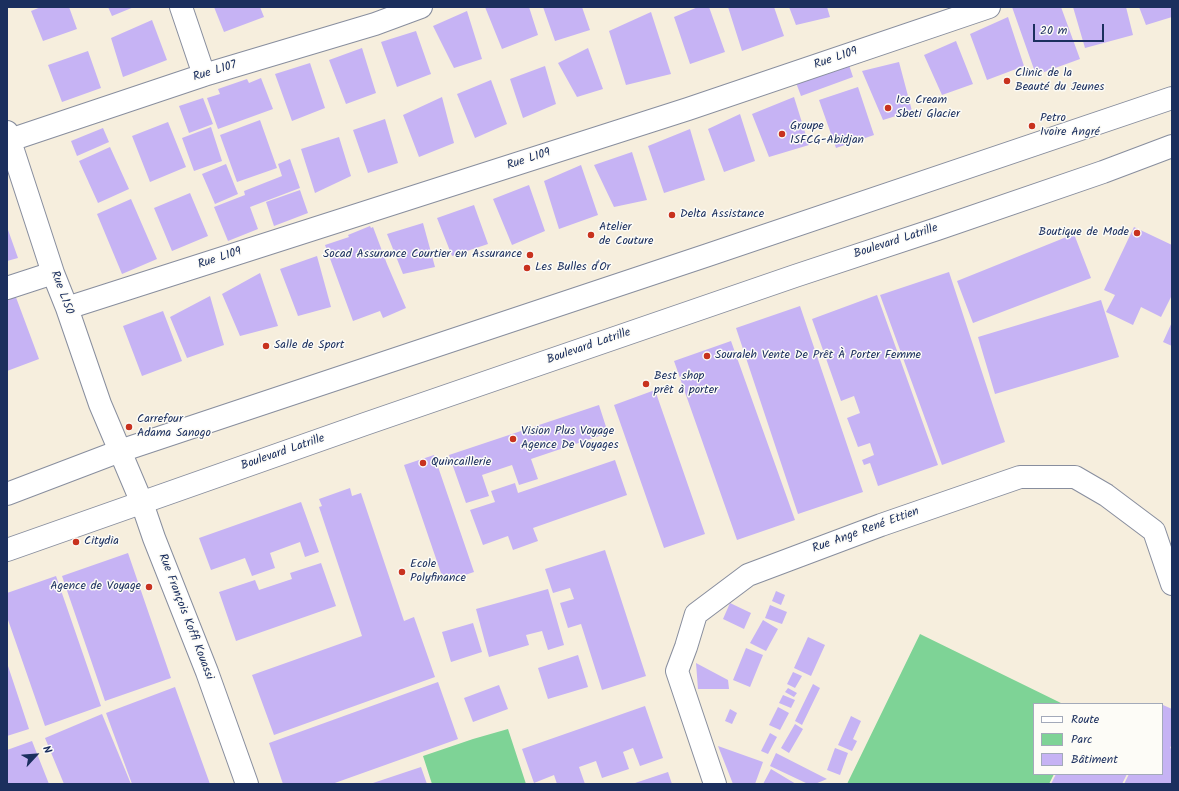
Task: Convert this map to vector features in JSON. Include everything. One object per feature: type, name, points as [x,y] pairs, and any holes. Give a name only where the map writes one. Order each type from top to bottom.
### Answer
[{"type":"street","points":[[181,7],[204,75]]},
{"type":"street","name":"Rue L107","points":[[8,136],[204,75],[372,15],[421,7]]},
{"type":"street","name":"Rue L109","points":[[67,308],[688,109],[989,7]]},
{"type":"street","points":[[7,494],[120,452],[708,256],[1172,98]]},
{"type":"street","name":"Rue L150","points":[[8,136],[53,273],[67,308],[100,404],[120,452]]},
{"type":"street","name":"Boulevard Latrille","points":[[7,550],[788,278],[1088,177],[1172,146]]},
{"type":"street","points":[[7,288],[53,273]]},
{"type":"street","name":"Rue François Koffi Kouassi","points":[[120,452],[142,503],[247,784]]},
{"type":"street","name":"Rue Ange René Ettien","points":[[716,784],[678,671],[696,614],[748,575],[880,525],[1020,477],[1075,477],[1106,495],[1154,531],[1172,584]]},
{"type":"green space","points":[[920,634],[1061,703],[1033,703],[1033,775],[1054,775],[1049,784],[847,784]]},
{"type":"green space","points":[[508,729],[526,784],[432,784],[423,756]]},
{"type":"building","points":[[41,7],[69,7],[77,29],[43,41],[31,11]]},
{"type":"building","points":[[108,7],[134,7],[112,16]]},
{"type":"building","points":[[214,7],[260,7],[264,17],[224,32]]},
{"type":"building","points":[[485,7],[529,7],[538,35],[502,49]]},
{"type":"building","points":[[543,7],[582,7],[590,30],[555,41]]},
{"type":"building","points":[[698,7],[709,7],[725,52],[690,64],[674,17]]},
{"type":"building","points":[[728,7],[774,7],[784,36],[742,51]]},
{"type":"building","points":[[789,7],[827,7],[830,17],[796,25]]},
{"type":"building","points":[[1012,7],[1061,7],[1080,59],[1036,75]]},
{"type":"building","points":[[1073,7],[1126,7],[1133,35],[1085,48]]},
{"type":"building","points":[[1139,7],[1172,7],[1172,17],[1146,25]]},
{"type":"building","points":[[467,11],[482,59],[454,68],[433,26]]},
{"type":"building","points":[[651,12],[671,74],[626,85],[609,31]]},
{"type":"building","points":[[1008,17],[1024,66],[987,80],[970,34]]},
{"type":"building","points":[[152,20],[167,60],[123,77],[111,38]]},
{"type":"building","points":[[416,31],[431,74],[397,87],[381,42]]},
{"type":"building","points":[[956,41],[973,84],[942,95],[924,55]]},
{"type":"building","points":[[362,48],[376,93],[346,104],[329,60]]},
{"type":"building","points":[[588,48],[603,89],[577,97],[558,63]]},
{"type":"building","points":[[88,51],[101,88],[62,102],[48,65]]},
{"type":"building","points":[[848,62],[853,77],[801,96],[795,80]]},
{"type":"building","points":[[899,62],[912,111],[883,120],[862,71]]},
{"type":"building","points":[[310,63],[325,108],[292,121],[275,74]]},
{"type":"building","points":[[545,66],[556,104],[523,118],[510,79]]},
{"type":"building","points":[[261,78],[273,109],[218,129],[207,98],[220,94],[218,89],[247,79],[249,83]]},
{"type":"building","points":[[491,80],[507,124],[475,138],[457,94]]},
{"type":"building","points":[[858,87],[874,135],[836,148],[819,100]]},
{"type":"building","points":[[442,97],[454,143],[419,157],[403,115]]},
{"type":"building","points":[[794,97],[809,145],[769,157],[752,114]]},
{"type":"building","points":[[203,98],[213,124],[189,133],[179,106]]},
{"type":"building","points":[[740,114],[755,161],[724,172],[708,129]]},
{"type":"building","points":[[385,119],[398,163],[368,173],[353,130]]},
{"type":"building","points":[[260,120],[277,168],[237,182],[220,135]]},
{"type":"building","points":[[168,122],[186,167],[150,182],[132,136]]},
{"type":"building","points":[[211,127],[222,161],[194,171],[182,138]]},
{"type":"building","points":[[103,128],[109,142],[77,156],[71,141]]},
{"type":"building","points":[[690,129],[705,180],[664,193],[648,146]]},
{"type":"building","points":[[339,137],[351,176],[315,193],[301,149]]},
{"type":"building","points":[[110,147],[129,189],[98,203],[79,161]]},
{"type":"building","points":[[632,152],[647,200],[614,207],[594,165]]},
{"type":"building","points":[[290,159],[300,188],[250,207],[258,229],[228,241],[214,207],[245,195],[244,191],[282,176],[278,164]]},
{"type":"building","points":[[226,164],[238,194],[215,204],[202,174]]},
{"type":"building","points":[[581,165],[598,215],[559,229],[544,181]]},
{"type":"building","points":[[529,185],[545,231],[512,245],[493,199]]},
{"type":"building","points":[[300,190],[308,213],[274,226],[266,202]]},
{"type":"building","points":[[190,193],[208,236],[172,251],[154,208]]},
{"type":"building","points":[[131,199],[157,259],[122,274],[97,214]]},
{"type":"building","points":[[474,205],[488,244],[452,256],[437,218]]},
{"type":"building","points":[[423,223],[435,267],[403,274],[387,234]]},
{"type":"building","points":[[370,226],[371,228],[373,227],[406,308],[383,318],[380,311],[353,321],[325,245],[349,237],[348,235]]},
{"type":"building","points":[[7,227],[18,258],[7,261]]},
{"type":"building","points":[[1134,227],[1172,245],[1172,295],[1161,317],[1141,307],[1133,325],[1106,312],[1115,295],[1104,290]]},
{"type":"building","points":[[1074,234],[1091,278],[973,323],[957,281]]},
{"type":"building","points":[[317,256],[331,307],[298,316],[280,269]]},
{"type":"building","points":[[949,272],[1005,442],[942,465],[880,295]]},
{"type":"building","points":[[260,273],[278,326],[240,336],[222,294]]},
{"type":"building","points":[[14,292],[39,359],[7,371],[7,294]]},
{"type":"building","points":[[877,295],[938,465],[878,486],[870,463],[864,465],[862,460],[874,455],[870,443],[858,447],[847,418],[860,413],[854,396],[841,401],[812,319]]},
{"type":"building","points":[[210,296],[224,345],[187,358],[170,317]]},
{"type":"building","points":[[1101,300],[1119,357],[995,394],[978,337]]},
{"type":"building","points":[[800,306],[863,492],[798,514],[736,328]]},
{"type":"building","points":[[163,311],[182,361],[142,376],[123,326]]},
{"type":"building","points":[[1172,322],[1172,346],[1163,342]]},
{"type":"building","points":[[731,341],[795,520],[737,540],[674,361]]},
{"type":"building","points":[[655,390],[705,534],[664,548],[614,405]]},
{"type":"building","points":[[599,405],[608,433],[531,459],[538,479],[519,485],[512,465],[482,475],[489,496],[466,503],[449,455]]},
{"type":"building","points":[[434,455],[474,572],[444,582],[404,465]]},
{"type":"building","points":[[615,460],[627,495],[533,528],[538,541],[513,550],[508,536],[483,545],[470,510],[495,502],[491,491],[515,483],[518,493]]},
{"type":"building","points":[[350,488],[352,496],[361,493],[404,621],[414,617],[435,677],[274,735],[252,675],[362,636],[319,507],[322,506],[319,499]]},
{"type":"building","points":[[301,502],[319,552],[305,557],[300,542],[270,553],[275,568],[252,576],[245,558],[211,570],[199,538]]},
{"type":"building","points":[[605,550],[646,676],[602,690],[581,624],[568,628],[560,603],[574,599],[570,588],[553,593],[545,569]]},
{"type":"building","points":[[128,553],[171,678],[105,701],[62,576]]},
{"type":"building","points":[[321,563],[336,606],[236,641],[219,592],[255,580],[259,590],[292,579],[290,573]]},
{"type":"building","points":[[56,576],[101,706],[45,726],[7,617],[7,593]]},
{"type":"building","points":[[548,589],[564,645],[548,650],[542,631],[526,635],[529,645],[489,657],[476,609]]},
{"type":"building","points":[[776,591],[785,595],[781,605],[772,601]]},
{"type":"building","points":[[730,603],[751,613],[744,629],[723,619]]},
{"type":"building","points":[[770,605],[787,612],[782,624],[765,618]]},
{"type":"building","points":[[763,620],[778,629],[766,651],[750,643]]},
{"type":"building","points":[[473,623],[482,652],[451,662],[442,632]]},
{"type":"building","points":[[808,637],[825,645],[811,676],[794,668]]},
{"type":"building","points":[[746,648],[763,655],[750,687],[733,680]]},
{"type":"building","points":[[578,655],[588,687],[548,699],[538,668]]},
{"type":"building","points":[[7,663],[29,729],[7,736]]},
{"type":"building","points":[[696,663],[728,680],[729,689],[698,689]]},
{"type":"building","points":[[793,672],[802,676],[795,688],[787,684]]},
{"type":"building","points":[[438,682],[458,739],[332,784],[283,784],[269,743]]},
{"type":"building","points":[[813,684],[820,688],[802,725],[795,721]]},
{"type":"building","points":[[499,685],[508,709],[473,722],[464,698]]},
{"type":"building","points":[[175,687],[210,784],[132,784],[106,713]]},
{"type":"building","points":[[788,688],[797,693],[794,697],[785,692]]},
{"type":"building","points":[[783,695],[795,700],[791,708],[779,703]]},
{"type":"building","points":[[1163,705],[1172,709],[1172,744],[1170,748],[1172,749],[1172,784],[1124,784],[1128,775],[1163,775]]},
{"type":"building","points":[[645,706],[663,758],[640,766],[633,748],[623,752],[629,769],[602,778],[596,761],[579,767],[585,784],[557,784],[554,775],[534,783],[522,749]]},
{"type":"building","points":[[778,707],[789,713],[780,730],[769,725]]},
{"type":"building","points":[[730,709],[737,713],[732,724],[725,721]]},
{"type":"building","points":[[102,714],[131,784],[64,784],[45,738]]},
{"type":"building","points":[[851,716],[861,721],[853,739],[857,741],[852,751],[838,745]]},
{"type":"building","points":[[795,724],[803,729],[789,753],[781,748]]},
{"type":"building","points":[[770,733],[777,737],[768,754],[761,751]]},
{"type":"building","points":[[32,741],[49,784],[7,784],[7,750]]},
{"type":"building","points":[[718,746],[763,762],[755,784],[733,784]]},
{"type":"building","points":[[835,748],[848,753],[840,775],[827,770]]},
{"type":"building","points":[[776,753],[827,779],[815,784],[808,784],[770,766]]},
{"type":"building","points":[[421,767],[427,784],[370,784]]},
{"type":"building","points":[[771,769],[796,784],[763,784]]},
{"type":"building","points":[[668,772],[672,784],[632,784]]},
{"type":"building","points":[[1056,775],[1126,775],[1122,784],[1051,784]]},
{"type":"place","name":"Clinic de la Beauté du Jeunes","points":[[1007,81]]},
{"type":"place","name":"Ice Cream Sbeti Glacier","points":[[888,108]]},
{"type":"place","name":"Petro Ivoire Angré","points":[[1032,126]]},
{"type":"place","name":"Groupe ISFCG-Abidjan","points":[[782,134]]},
{"type":"place","name":"Delta Assistance","points":[[672,215]]},
{"type":"place","name":"Boutique de Mode","points":[[1137,233]]},
{"type":"place","name":"Atelier de Couture","points":[[591,235]]},
{"type":"place","name":"Socad Assurance Courtier en Assurance","points":[[530,255]]},
{"type":"place","name":"Les Bulles d'Or","points":[[527,268]]},
{"type":"place","name":"Salle de Sport","points":[[266,346]]},
{"type":"place","name":"Souraleh Vente De Prêt À Porter Femme","points":[[707,356]]},
{"type":"place","name":"Best shop prêt à porter","points":[[646,384]]},
{"type":"place","name":"Carrefour Adama Sanogo","points":[[129,427]]},
{"type":"place","name":"Vision Plus Voyage Agence De Voyages","points":[[513,439]]},
{"type":"place","name":"Quincaillerie","points":[[423,463]]},
{"type":"place","name":"Citydia","points":[[76,542]]},
{"type":"place","name":"Ecole Polyfinance","points":[[402,572]]},
{"type":"place","name":"Agence de Voyage","points":[[149,587]]}]
